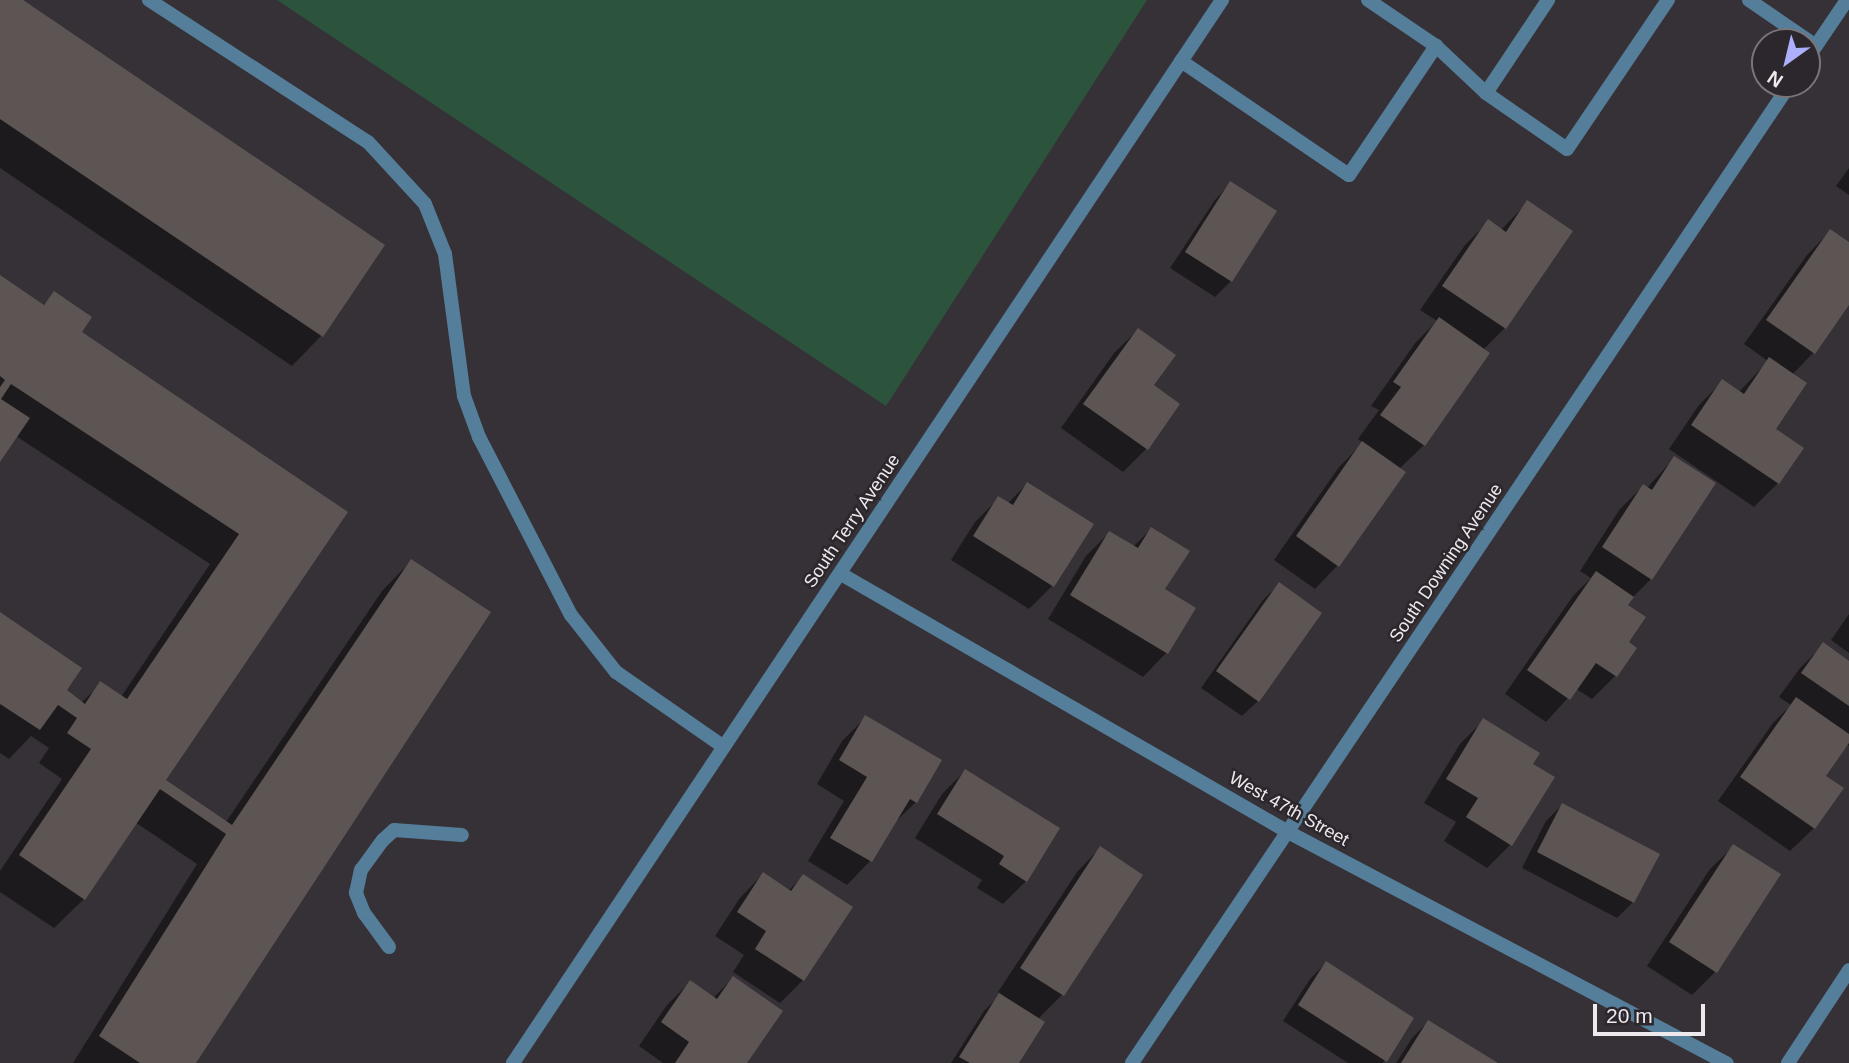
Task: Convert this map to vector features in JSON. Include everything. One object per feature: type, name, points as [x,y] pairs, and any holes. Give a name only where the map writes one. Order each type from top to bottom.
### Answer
[{"type":"street","points":[[149,0],[368,142],[425,204],[445,254],[464,396],[471,416],[479,437],[571,615],[616,672],[724,747]]},
{"type":"street","name":"South Terry Avenue","points":[[513,1063],[1222,0]]},
{"type":"street","points":[[1368,0],[1436,46],[1486,93],[1567,149],[1668,0]]},
{"type":"street","points":[[1486,93],[1548,0]]},
{"type":"street","points":[[1749,0],[1790,28]]},
{"type":"street","points":[[1821,39],[1847,0]]},
{"type":"street","points":[[1181,61],[1349,175],[1436,46]]},
{"type":"street","name":"South Downing Avenue","points":[[1132,1063],[1781,98]]},
{"type":"street","name":"West 47th Street","points":[[841,574],[1288,832],[1727,1063]]},
{"type":"street","points":[[389,947],[364,913],[356,892],[362,870],[383,840],[394,830],[463,835]]},
{"type":"street","points":[[1788,1063],[1849,970]]},
{"type":"green space","points":[[277,0],[1147,0],[886,406]]},
{"type":"building","points":[[0,0],[23,0],[385,245],[323,337],[0,119]]},
{"type":"building","points":[[1230,181],[1277,211],[1232,282],[1185,252]]},
{"type":"building","points":[[1527,200],[1573,231],[1506,329],[1442,286],[1488,219],[1506,232]]},
{"type":"building","points":[[1830,229],[1849,242],[1849,305],[1815,354],[1766,320]]},
{"type":"building","points":[[0,275],[44,305],[54,291],[92,317],[82,332],[348,512],[166,780],[232,825],[411,559],[491,612],[196,1063],[140,1063],[99,1036],[226,834],[160,789],[85,900],[19,855],[91,749],[67,733],[77,718],[58,705],[40,730],[0,704],[0,612],[82,668],[67,690],[85,704],[100,681],[127,699],[239,534],[11,384],[1,399],[30,418],[0,462],[0,387],[5,380],[0,376]]},
{"type":"building","points":[[1439,317],[1490,353],[1425,446],[1380,415],[1401,387],[1393,382]]},
{"type":"building","points":[[1138,328],[1176,355],[1154,385],[1180,404],[1148,450],[1083,404]]},
{"type":"building","points":[[1769,357],[1807,383],[1776,429],[1804,448],[1779,484],[1691,425],[1722,379],[1744,394]]},
{"type":"building","points":[[1362,441],[1406,472],[1339,567],[1296,536]]},
{"type":"building","points":[[1674,456],[1716,483],[1652,580],[1602,547],[1643,484],[1652,490]]},
{"type":"building","points":[[1027,482],[1094,524],[1054,587],[973,536],[998,496],[1013,505]]},
{"type":"building","points":[[1151,527],[1190,551],[1165,589],[1196,608],[1168,654],[1070,595],[1109,531],[1138,548]]},
{"type":"building","points":[[1596,571],[1634,597],[1628,605],[1646,617],[1629,642],[1637,648],[1617,677],[1596,663],[1570,700],[1527,670]]},
{"type":"building","points":[[1279,582],[1322,613],[1259,702],[1216,671]]},
{"type":"building","points":[[1823,642],[1849,661],[1849,706],[1801,673]]},
{"type":"building","points":[[1796,697],[1849,734],[1849,743],[1826,776],[1844,788],[1815,829],[1740,777]]},
{"type":"building","points":[[865,715],[942,760],[917,803],[910,799],[872,862],[830,838],[867,777],[839,760]]},
{"type":"building","points":[[1483,718],[1540,753],[1533,764],[1555,777],[1512,846],[1466,817],[1478,798],[1446,779]]},
{"type":"building","points":[[965,769],[1060,828],[1027,882],[999,864],[1004,856],[937,814]]},
{"type":"building","points":[[1562,803],[1660,854],[1634,903],[1537,852]]},
{"type":"building","points":[[1733,844],[1781,874],[1717,973],[1669,942]]},
{"type":"building","points":[[1100,846],[1143,875],[1064,996],[1020,968]]},
{"type":"building","points":[[763,872],[791,891],[803,874],[853,907],[804,981],[755,949],[766,931],[737,912]]},
{"type":"building","points":[[1326,961],[1414,1018],[1387,1062],[1298,1005]]},
{"type":"building","points":[[733,976],[783,1011],[747,1063],[675,1063],[689,1042],[661,1022],[690,980],[717,999]]},
{"type":"building","points":[[999,993],[1045,1022],[1019,1063],[970,1063],[959,1057]]},
{"type":"building","points":[[1428,1020],[1498,1063],[1401,1063]]}]
